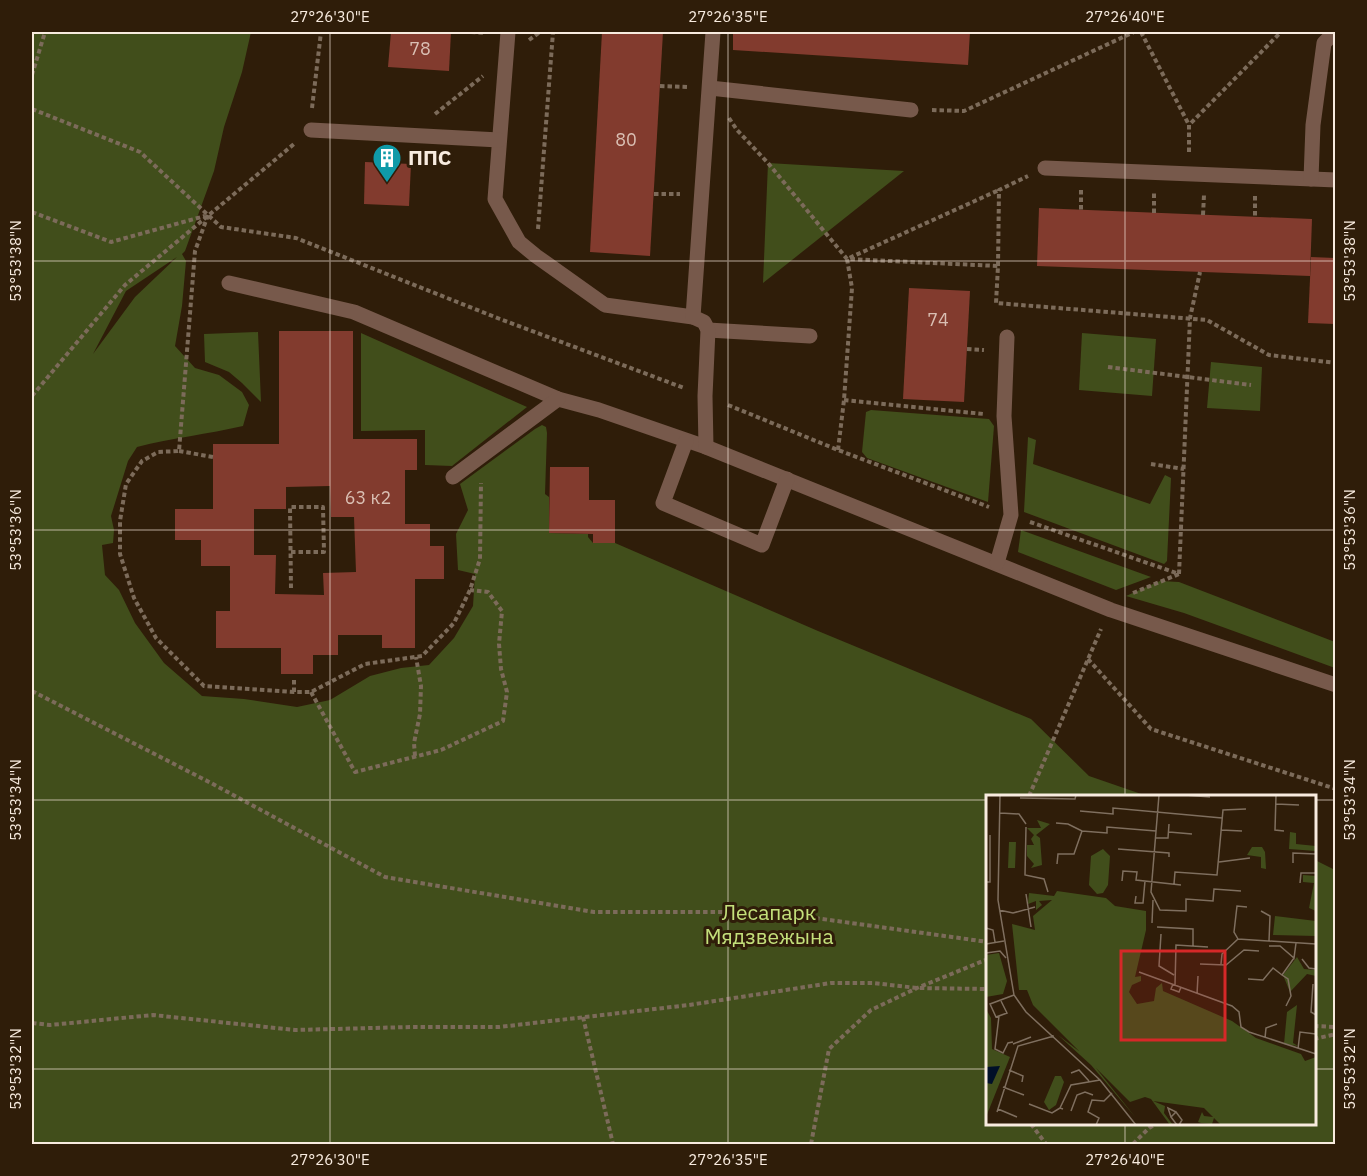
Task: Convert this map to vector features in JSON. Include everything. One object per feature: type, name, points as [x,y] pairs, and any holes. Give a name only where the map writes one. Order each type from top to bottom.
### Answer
[{"type":"lane","points":[[508,32],[495,199],[519,242],[605,305],[693,317],[704,322],[708,330],[705,396],[706,447]]},
{"type":"lane","points":[[693,317],[713,32]]},
{"type":"lane","points":[[1311,179],[1323,43],[1335,32]]},
{"type":"lane","points":[[710,88],[911,110]]},
{"type":"lane","points":[[311,130],[499,140]]},
{"type":"lane","points":[[1045,168],[1335,180]]},
{"type":"lane","points":[[229,283],[354,312],[558,399],[599,410],[706,447],[1111,610],[1335,686]]},
{"type":"lane","points":[[708,330],[810,336]]},
{"type":"lane","points":[[997,563],[1011,515],[1004,416],[1007,337]]},
{"type":"lane","points":[[453,477],[558,399]]},
{"type":"lane","points":[[686,441],[663,503],[762,545],[787,479]]},
{"type":"path","points":[[32,75],[45,32]]},
{"type":"path","points":[[32,396],[125,285],[311,130],[321,32]]},
{"type":"path","points":[[409,135],[540,32]]},
{"type":"path","points":[[536,256],[553,32]]},
{"type":"path","points":[[911,110],[964,111],[1134,32]]},
{"type":"path","points":[[1141,32],[1189,125],[1188,173]]},
{"type":"path","points":[[1189,125],[1281,32]]},
{"type":"path","points":[[710,88],[737,130],[768,163],[847,259],[852,288],[838,450]]},
{"type":"path","points":[[32,109],[140,152],[208,215]]},
{"type":"path","points":[[847,259],[1045,168]]},
{"type":"path","points":[[999,190],[996,303],[1207,320],[1269,355],[1335,363]]},
{"type":"path","points":[[32,212],[111,242],[208,215]]},
{"type":"path","points":[[179,452],[195,251],[208,215]]},
{"type":"path","points":[[847,259],[998,266]]},
{"type":"path","points":[[1126,596],[1179,574],[1190,318],[1200,272]]},
{"type":"path","points":[[1108,367],[1251,385]]},
{"type":"path","points":[[844,400],[1004,416]]},
{"type":"path","points":[[213,457],[179,452],[158,452],[142,461],[126,484],[120,521],[120,554],[134,598],[156,638],[204,686],[311,692],[365,664],[422,656],[453,623],[470,590],[480,559],[481,482]]},
{"type":"path","points":[[1151,464],[1184,469]]},
{"type":"path","points":[[291,552],[324,552],[323,507],[290,507],[291,588]]},
{"type":"path","points":[[311,692],[355,772],[441,750],[503,721],[507,692],[500,661],[502,612],[488,592],[470,590]]},
{"type":"path","points":[[1029,795],[1101,627]]},
{"type":"path","points":[[415,756],[414,743],[420,714],[421,686],[416,657]]},
{"type":"path","points":[[1088,658],[1151,729],[1335,789]]},
{"type":"path","points":[[294,680],[294,692]]},
{"type":"path","points":[[32,691],[211,783],[385,877],[594,912],[772,912],[986,942]]},
{"type":"path","points":[[811,1144],[829,1049],[871,1010],[986,959]]},
{"type":"path","points":[[32,1023],[50,1025],[153,1015],[295,1030],[499,1027],[689,1005],[831,983],[986,989]]},
{"type":"path","points":[[583,1017],[613,1144]]},
{"type":"path","points":[[1316,1026],[1335,1027]]},
{"type":"path","points":[[1316,1039],[1335,1034]]},
{"type":"path","points":[[1032,1125],[1046,1144]]},
{"type":"path","points":[[1133,1144],[1154,1125]]},
{"type":"green space","name":"Лесапарк Мядзвежына","points":[[32,32],[251,32],[214,171],[182,254],[186,261],[182,306],[175,346],[195,368],[219,375],[242,392],[249,405],[243,426],[137,447],[128,461],[111,516],[114,530],[113,543],[102,545],[105,575],[119,590],[135,623],[164,663],[202,696],[244,699],[297,707],[330,700],[370,676],[401,668],[429,665],[454,638],[473,606],[475,574],[458,570],[456,534],[468,510],[460,484],[542,425],[546,427],[547,433],[545,494],[549,497],[549,533],[588,534],[593,543],[615,543],[818,631],[1031,719],[1089,776],[1144,795],[986,795],[986,1125],[1316,1125],[1316,860],[1335,870],[1335,1144],[32,1144]],"holes":[[[177,257],[135,297],[93,354],[126,291]]]},
{"type":"green space","points":[[768,163],[904,171],[763,283]]},
{"type":"green space","points":[[258,332],[261,402],[229,372],[205,362],[204,334]]},
{"type":"green space","points":[[361,333],[527,407],[452,466],[425,465],[425,430],[361,431]]},
{"type":"green space","points":[[1082,333],[1156,339],[1152,396],[1079,390]]},
{"type":"green space","points":[[1211,362],[1262,367],[1260,411],[1207,408]]},
{"type":"green space","points":[[871,410],[989,419],[994,426],[988,502],[867,458],[862,452],[866,412]]},
{"type":"green space","points":[[1028,437],[1036,440],[1033,464],[1150,504],[1165,475],[1171,478],[1167,561],[1164,564],[1024,512]]},
{"type":"green space","points":[[1021,530],[1151,577],[1116,590],[1018,552]]},
{"type":"green space","points":[[1160,581],[1179,582],[1335,642],[1335,668],[1184,613],[1126,596]]},
{"type":"building","points":[[391,32],[451,32],[449,71],[388,67]]},
{"type":"building","points":[[602,32],[663,32],[650,256],[590,252]]},
{"type":"building","points":[[733,32],[970,32],[968,65],[733,50]]},
{"type":"building","name":"ППС","points":[[365,162],[411,164],[409,206],[364,204]]},
{"type":"building","points":[[1039,208],[1312,219],[1310,276],[1037,266]]},
{"type":"building","points":[[1311,257],[1335,258],[1335,324],[1308,323]]},
{"type":"building","points":[[909,288],[970,291],[964,402],[903,399]]},
{"type":"building","points":[[279,331],[353,331],[353,439],[417,439],[417,470],[405,470],[405,524],[430,524],[430,546],[444,546],[444,579],[415,579],[415,648],[382,648],[382,635],[338,635],[338,655],[313,655],[313,674],[281,674],[281,648],[216,648],[216,611],[230,611],[230,566],[201,566],[201,540],[175,540],[175,509],[213,509],[213,444],[279,444]],"holes":[[[330,486],[331,517],[354,517],[356,572],[323,573],[324,595],[275,594],[276,555],[254,555],[254,509],[286,509],[286,487]]]},
{"type":"building","points":[[550,467],[589,467],[589,500],[615,500],[615,543],[593,543],[593,534],[549,533]]},
{"type":"place","name":"ППС","points":[[387,184]]}]
